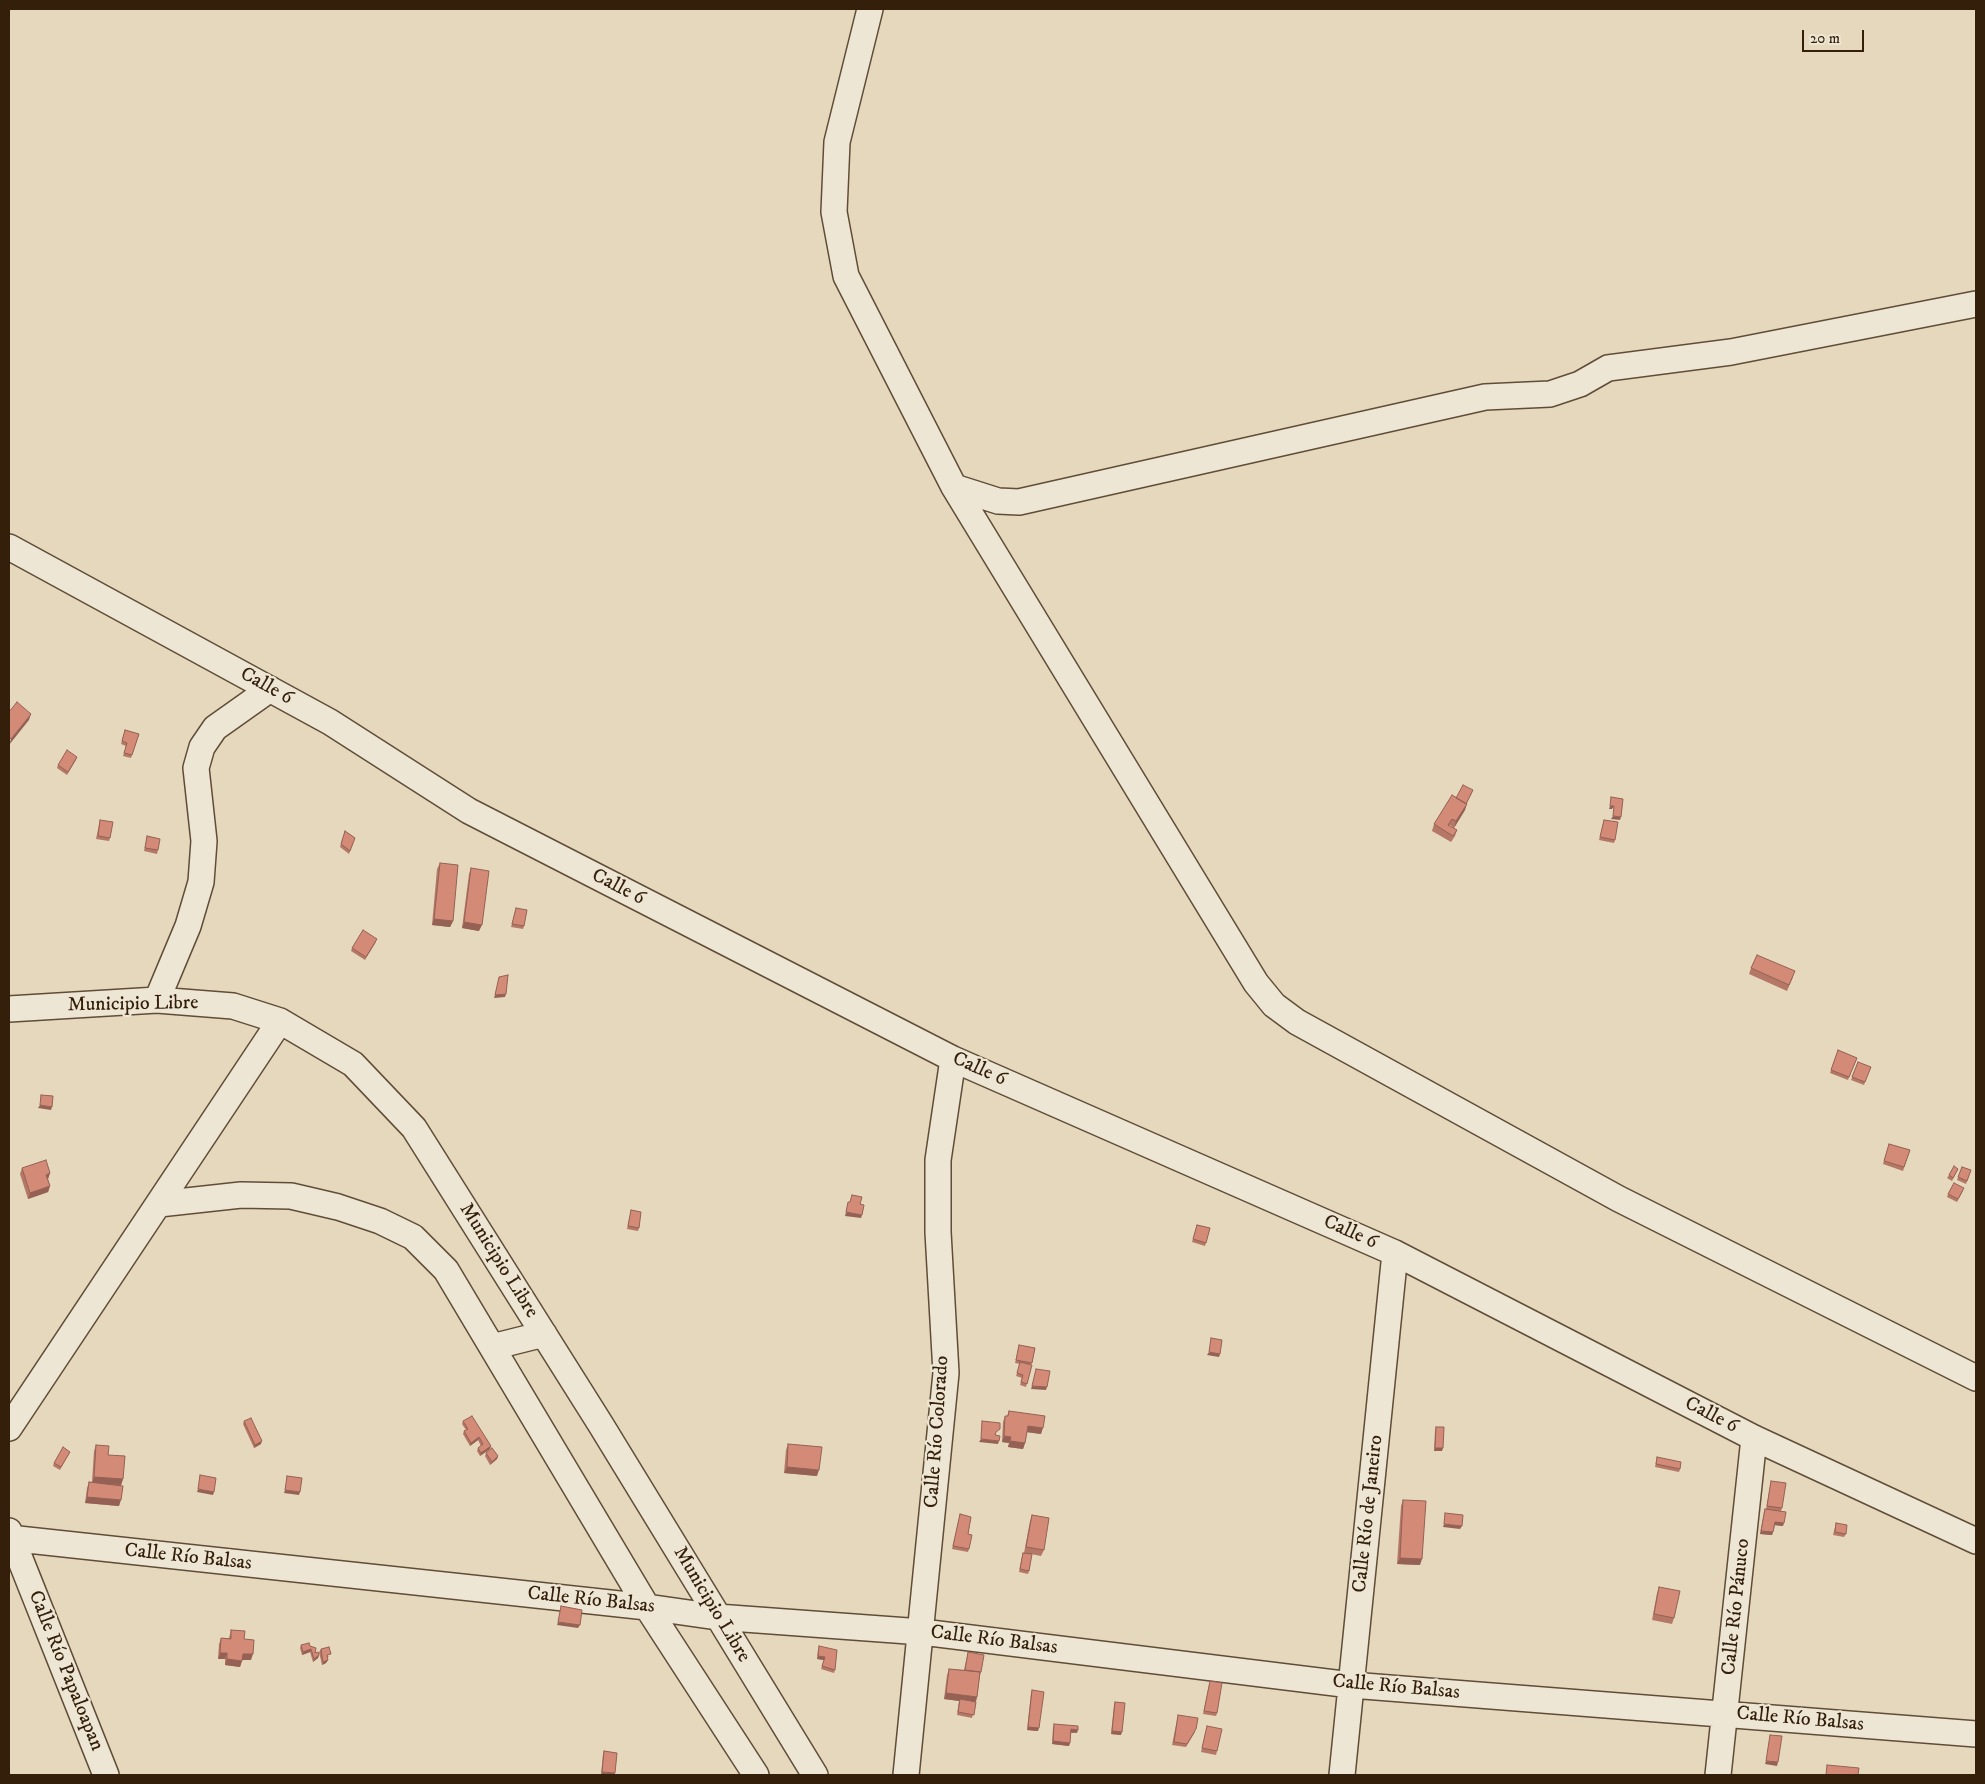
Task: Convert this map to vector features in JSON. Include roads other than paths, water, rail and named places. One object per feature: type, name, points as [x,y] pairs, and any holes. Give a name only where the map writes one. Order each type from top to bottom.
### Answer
[{"type":"street","points":[[870,9],[837,142],[834,212],[846,276],[954,487],[1256,983],[1274,1005],[1297,1022],[1619,1199],[1976,1378]]},
{"type":"street","points":[[954,487],[998,501],[1019,502],[1485,397],[1550,394],[1580,384],[1608,368],[1731,352],[1976,304]]},
{"type":"street","name":"Calle 6","points":[[9,548],[330,722],[469,811],[953,1059],[1395,1253],[1754,1438],[1976,1542]]},
{"type":"street","points":[[157,1000],[188,926],[201,882],[204,842],[196,768],[202,747],[215,728],[270,689]]},
{"type":"street","name":"Municipio Libre","points":[[9,1009],[157,1000],[233,1006],[280,1021],[352,1064],[414,1128],[601,1425],[815,1775]]},
{"type":"street","points":[[9,1428],[280,1021]]},
{"type":"street","name":"Calle Río Colorado","points":[[906,1775],[922,1632],[946,1373],[938,1232],[938,1160],[953,1059]]},
{"type":"street","points":[[159,1204],[241,1195],[291,1196],[338,1207],[380,1221],[414,1237],[446,1270],[647,1607],[756,1775]]},
{"type":"street","name":"Calle Río de Janeiro","points":[[1342,1775],[1395,1253]]},
{"type":"street","points":[[492,1347],[544,1334]]},
{"type":"street","name":"Calle Río Pánuco","points":[[1718,1775],[1754,1438]]},
{"type":"street","name":"Calle Río Balsas","points":[[10,1536],[647,1607],[717,1617],[922,1632],[1352,1685],[1976,1734]]},
{"type":"street","name":"Calle Río Papaloapan","points":[[10,1536],[106,1775]]}]
